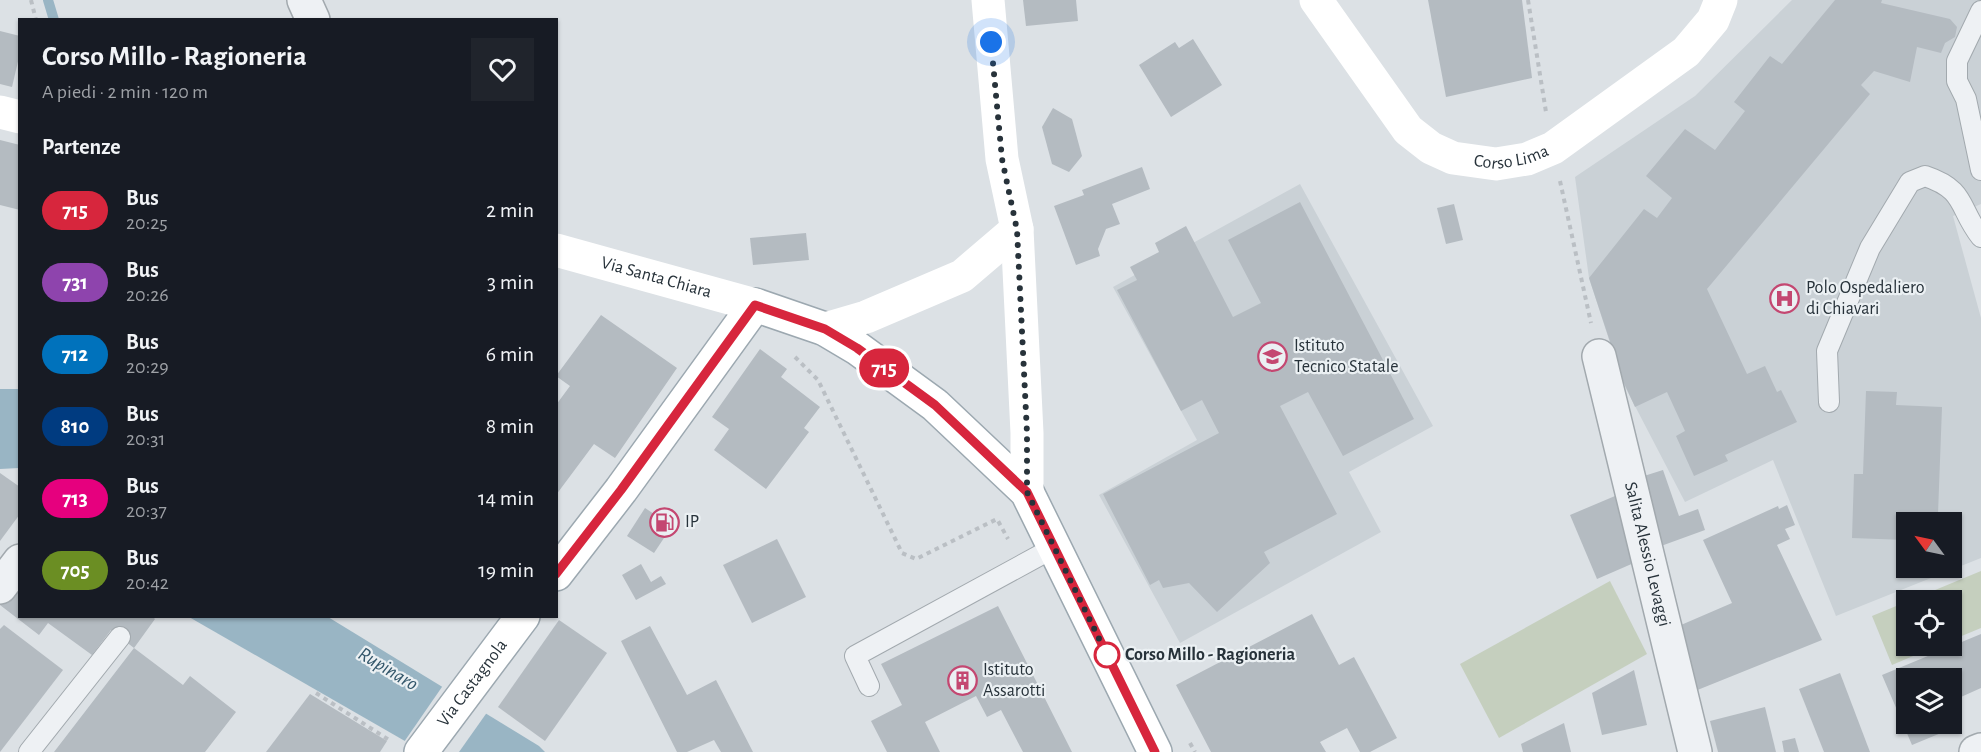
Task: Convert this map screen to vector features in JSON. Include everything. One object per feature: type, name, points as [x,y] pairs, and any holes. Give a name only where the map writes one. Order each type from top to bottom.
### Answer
[{"type":"main road","points":[[988,0],[1002,159],[1017,230],[1027,433],[1027,492],[1155,752]]},
{"type":"main road","name":"Corso Lima","points":[[1316,0],[1408,130],[1431,148],[1453,158],[1496,164],[1527,159],[1553,148],[1686,52],[1713,20],[1721,0]]},
{"type":"main road","points":[[0,112],[18,116]]},
{"type":"main road","points":[[825,329],[866,317],[962,276],[1017,230]]},
{"type":"main road","name":"Via Santa Chiara","points":[[558,251],[755,305],[825,329],[857,348],[935,405],[1027,492]]},
{"type":"main road","points":[[558,571],[621,490],[755,305]]},
{"type":"main road","name":"Via Castagnola","points":[[410,749],[464,693],[521,618]]},
{"type":"street","points":[[304,0],[312,18]]},
{"type":"street","name":"Salita Alessio Levaggi","points":[[1599,356],[1695,752]]},
{"type":"street","points":[[0,587],[18,564]]},
{"type":"street","points":[[1976,752],[1981,750]]},
{"type":"lane","points":[[1981,11],[1957,61],[1957,81],[1966,99],[1981,170]]},
{"type":"lane","points":[[1829,402],[1827,351],[1870,248],[1911,182],[1925,176],[1946,183],[1962,202],[1981,237]]},
{"type":"lane","points":[[869,686],[855,656],[1049,535]]},
{"type":"lane","points":[[29,752],[120,637]]},
{"type":"path","points":[[31,0],[36,18]]},
{"type":"path","points":[[1528,0],[1553,148],[1599,356]]},
{"type":"path","points":[[789,352],[818,380],[902,553],[916,559],[997,519],[1008,539],[1049,535]]},
{"type":"path","points":[[316,693],[410,749]]},
{"type":"path","points":[[1185,732],[1195,752]]},
{"type":"shaded area","name":"Polo Ospedaliero di Chiavari","points":[[1792,0],[1981,0],[1981,204],[1953,216],[1981,318],[1981,558],[1962,566],[1962,512],[1896,512],[1896,578],[1931,578],[1896,590],[1896,592],[1836,616],[1773,460],[1685,502],[1623,383],[1589,278],[1575,177],[1695,96]]},
{"type":"shaded area","name":"Istituto Tecnico Statale","points":[[1300,184],[1433,426],[1349,472],[1381,532],[1180,643],[1099,495],[1197,440],[1113,287]]},
{"type":"green space","points":[[1981,571],[1981,628],[1962,636],[1962,590],[1935,590]]},
{"type":"green space","points":[[1610,581],[1647,654],[1499,738],[1460,664]]},
{"type":"green space","points":[[1896,606],[1896,656],[1913,656],[1892,665],[1872,616]]},
{"type":"water","points":[[0,389],[18,389],[18,468],[0,469]]},
{"type":"water","name":"Rupinaro","points":[[191,618],[330,618],[539,746],[545,752],[424,752]]},
{"type":"pier","points":[[444,684],[488,711],[459,752],[419,752],[404,742]]},
{"type":"building","points":[[1023,0],[1076,0],[1078,21],[1026,26]]},
{"type":"building","points":[[1428,0],[1522,0],[1532,78],[1446,97]]},
{"type":"building","points":[[1835,0],[1882,0],[1881,3],[1950,19],[1957,27],[1955,37],[1945,43],[1941,53],[1917,47],[1910,82],[1874,71],[1861,85],[1870,94],[1707,289],[1747,374],[1765,366],[1777,392],[1781,390],[1797,422],[1725,455],[1728,461],[1694,476],[1676,436],[1685,431],[1667,392],[1635,407],[1623,381],[1589,278],[1644,209],[1657,218],[1672,198],[1646,176],[1685,129],[1715,150],[1745,111],[1734,102],[1770,56],[1782,64]]},
{"type":"building","points":[[0,31],[18,36],[18,62],[12,87],[0,84]]},
{"type":"building","points":[[1193,39],[1222,85],[1171,117],[1139,65],[1175,42],[1179,48]]},
{"type":"building","points":[[1053,108],[1072,119],[1082,156],[1069,172],[1052,164],[1042,127]]},
{"type":"building","points":[[0,140],[18,144],[18,210],[0,205]]},
{"type":"building","points":[[1142,167],[1150,189],[1112,204],[1120,224],[1106,229],[1098,249],[1100,256],[1076,265],[1054,206],[1084,195],[1082,190]]},
{"type":"building","name":"Istituto Tecnico Statale","points":[[1300,202],[1414,419],[1343,456],[1308,392],[1280,406],[1337,514],[1264,552],[1270,563],[1217,612],[1189,583],[1163,588],[1159,580],[1150,585],[1103,494],[1219,433],[1202,400],[1181,411],[1117,290],[1137,280],[1130,267],[1159,252],[1155,243],[1186,226],[1233,317],[1261,303],[1228,240]]},
{"type":"building","points":[[1454,204],[1463,240],[1446,244],[1437,208]]},
{"type":"building","points":[[806,233],[809,260],[753,265],[750,238]]},
{"type":"building","points":[[601,315],[677,368],[615,458],[594,444],[558,492],[558,402],[570,386],[558,377],[558,373]]},
{"type":"building","points":[[760,349],[787,369],[781,377],[820,407],[804,428],[809,432],[766,489],[714,450],[729,429],[712,417]]},
{"type":"building","points":[[1866,391],[1897,392],[1896,405],[1942,407],[1938,512],[1896,512],[1896,540],[1852,538],[1854,474],[1863,474]]},
{"type":"building","points":[[1663,470],[1679,516],[1698,509],[1705,530],[1661,546],[1644,476]]},
{"type":"building","points":[[0,473],[18,486],[18,517],[0,541]]},
{"type":"building","points":[[1615,496],[1643,559],[1597,579],[1570,515]]},
{"type":"building","points":[[1787,505],[1795,525],[1785,529],[1790,539],[1777,545],[1822,640],[1695,691],[1681,625],[1732,603],[1703,540],[1778,506],[1779,509]]},
{"type":"building","points":[[645,508],[672,526],[654,553],[627,536]]},
{"type":"building","points":[[777,539],[806,597],[752,623],[723,565]]},
{"type":"building","points":[[641,564],[651,582],[661,576],[666,584],[636,600],[622,575]]},
{"type":"building","points":[[18,583],[18,618],[155,619],[134,648],[111,630],[92,655],[48,623],[39,635],[0,605],[0,598]]},
{"type":"building","name":"Istituto Assarotti","points":[[998,606],[1072,752],[1023,752],[1001,710],[987,717],[976,696],[925,722],[940,752],[887,752],[871,721],[902,705],[881,664]]},
{"type":"building","points":[[1312,614],[1339,665],[1354,657],[1397,738],[1370,752],[1360,752],[1347,728],[1320,742],[1326,752],[1211,752],[1176,685]]},
{"type":"building","points":[[559,620],[607,653],[545,741],[498,707]]},
{"type":"building","points":[[4,625],[63,670],[0,752],[0,629]]},
{"type":"building","points":[[650,626],[687,695],[716,680],[753,752],[721,752],[714,740],[687,752],[677,752],[621,641]]},
{"type":"building","points":[[1981,634],[1981,688],[1962,697],[1962,668],[1899,668],[1928,656],[1962,656],[1962,642]]},
{"type":"building","points":[[134,648],[183,685],[190,676],[236,712],[205,752],[54,752]]},
{"type":"building","points":[[1896,669],[1896,708],[1882,675]]},
{"type":"building","points":[[1634,670],[1647,725],[1602,735],[1592,693]]},
{"type":"building","points":[[1840,673],[1870,752],[1824,752],[1799,689]]},
{"type":"building","points":[[310,694],[387,741],[380,752],[266,752]]},
{"type":"building","points":[[1765,707],[1776,752],[1718,752],[1710,721]]},
{"type":"building","points":[[1564,723],[1571,752],[1523,752],[1521,744]]},
{"type":"building","points":[[1907,734],[1939,734],[1912,745]]},
{"type":"building","points":[[1795,738],[1799,752],[1784,752],[1782,741]]},
{"type":"waterway","points":[[48,0],[53,18]]},
{"type":"bus line","name":"715","points":[[558,571],[621,490],[755,305],[825,329],[857,348],[935,405],[1027,492],[1155,752]]},
{"type":"place","name":"Polo Ospedaliero di Chiavari","points":[[1785,298]]},
{"type":"place","name":"Istituto Tecnico Statale","points":[[1273,356]]},
{"type":"place","name":"IP","points":[[664,522]]},
{"type":"place","name":"Corso Millo - Ragioneria","points":[[1107,655]]},
{"type":"place","name":"Istituto Assarotti","points":[[962,680]]},
{"type":"route","points":[[991,42],[1002,159],[1017,230],[1027,433],[1027,492],[1107,655]]}]
